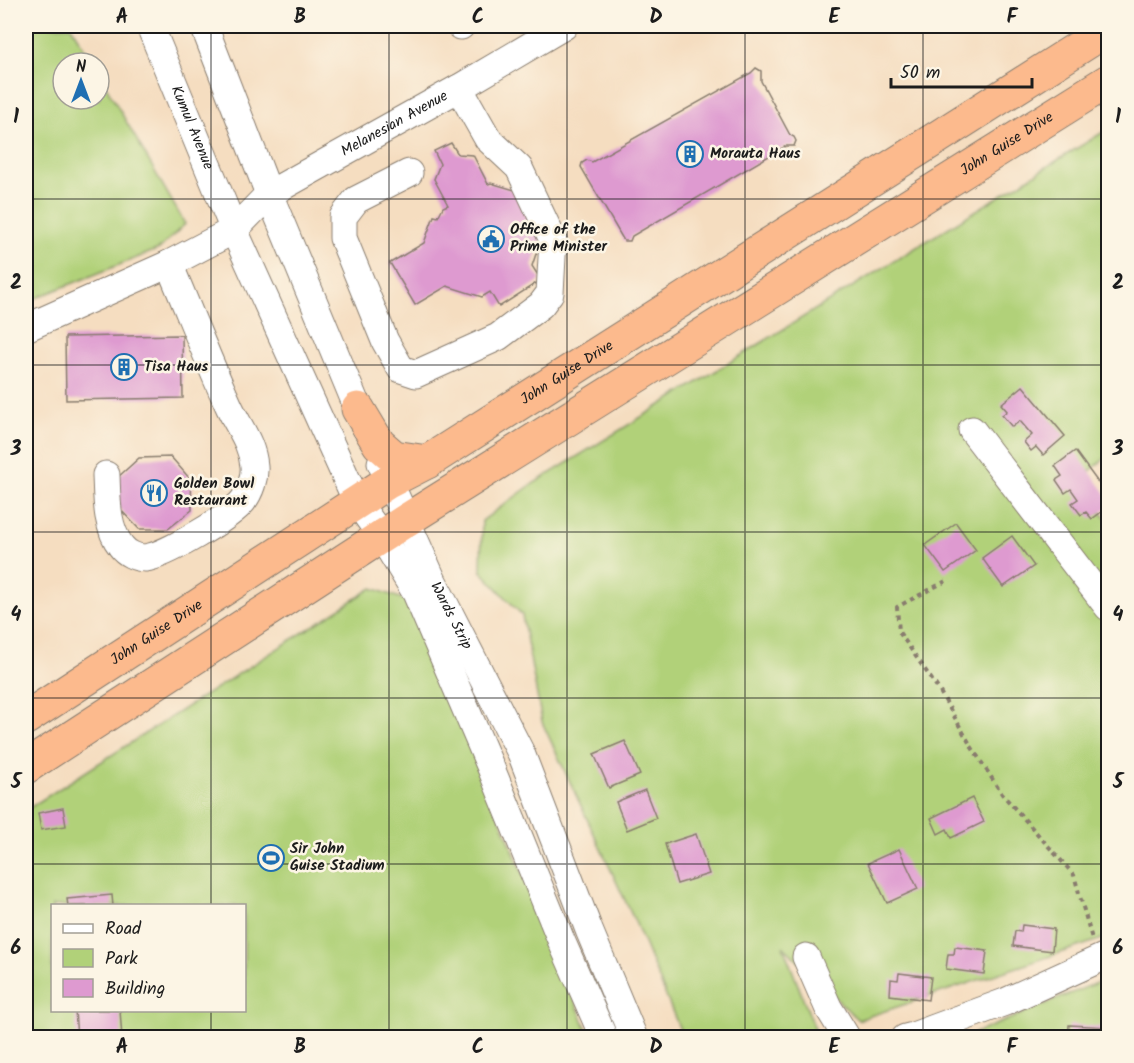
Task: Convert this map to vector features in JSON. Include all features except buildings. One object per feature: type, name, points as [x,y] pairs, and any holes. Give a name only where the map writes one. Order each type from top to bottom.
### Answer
[{"type":"highway","name":"John Guise Drive","points":[[26,718],[388,482],[427,462],[1108,29]]},
{"type":"highway","name":"John Guise Drive","points":[[26,767],[394,529],[1108,81]]},
{"type":"highway","points":[[358,409],[379,444],[394,457],[427,462]]},
{"type":"street","name":"Kumul Avenue","points":[[150,26],[234,230]]},
{"type":"street","points":[[204,26],[269,194]]},
{"type":"street","name":"Melanesian Avenue","points":[[26,328],[169,264],[234,230],[269,194],[459,88],[564,26]]},
{"type":"street","points":[[410,173],[356,200],[343,217],[343,238],[385,341],[401,369],[416,374],[498,337],[541,305],[550,293],[553,240],[519,168],[488,139],[459,88]]},
{"type":"street","name":"Wards Strip","points":[[269,194],[388,482],[394,529],[420,604],[604,1038]]},
{"type":"street","name":"Wards Strip","points":[[234,230],[357,502],[394,529],[433,581],[521,753],[589,930],[634,1038]]},
{"type":"street","points":[[106,475],[108,510],[116,537],[122,547],[133,555],[144,558],[164,553],[230,512],[243,501],[252,486],[254,468],[249,441],[229,407],[169,264]]},
{"type":"street","points":[[972,430],[1108,607]]},
{"type":"street","points":[[806,957],[828,1007],[847,1038]]},
{"type":"street","points":[[905,1038],[1005,1002],[1103,957]]},
{"type":"path","points":[[946,581],[897,607],[899,632],[939,690],[1002,794],[1074,875],[1103,957]]},
{"type":"green space","points":[[26,26],[71,26],[86,51],[51,51],[51,111],[111,111],[111,95],[185,224],[159,249],[26,302]]},
{"type":"green space","points":[[1108,129],[1108,456],[1078,481],[1108,521],[1108,937],[858,1020],[783,946],[818,1037],[683,1037],[636,924],[542,722],[522,615],[481,571],[482,521],[531,485]]},
{"type":"green space","name":"Sir John Guise Stadium","points":[[372,588],[411,602],[590,1037],[26,1038],[26,810]]},
{"type":"green space","points":[[1108,978],[1108,1037],[966,1037]]},
{"type":"place","name":"Morauta Haus","points":[[690,154]]},
{"type":"place","name":"Office of the Prime Minister","points":[[491,239]]},
{"type":"place","name":"Tisa Haus","points":[[124,367]]},
{"type":"place","name":"Golden Bowl Restaurant","points":[[154,493]]},
{"type":"place","name":"Sir John Guise Stadium","points":[[271,858]]}]
